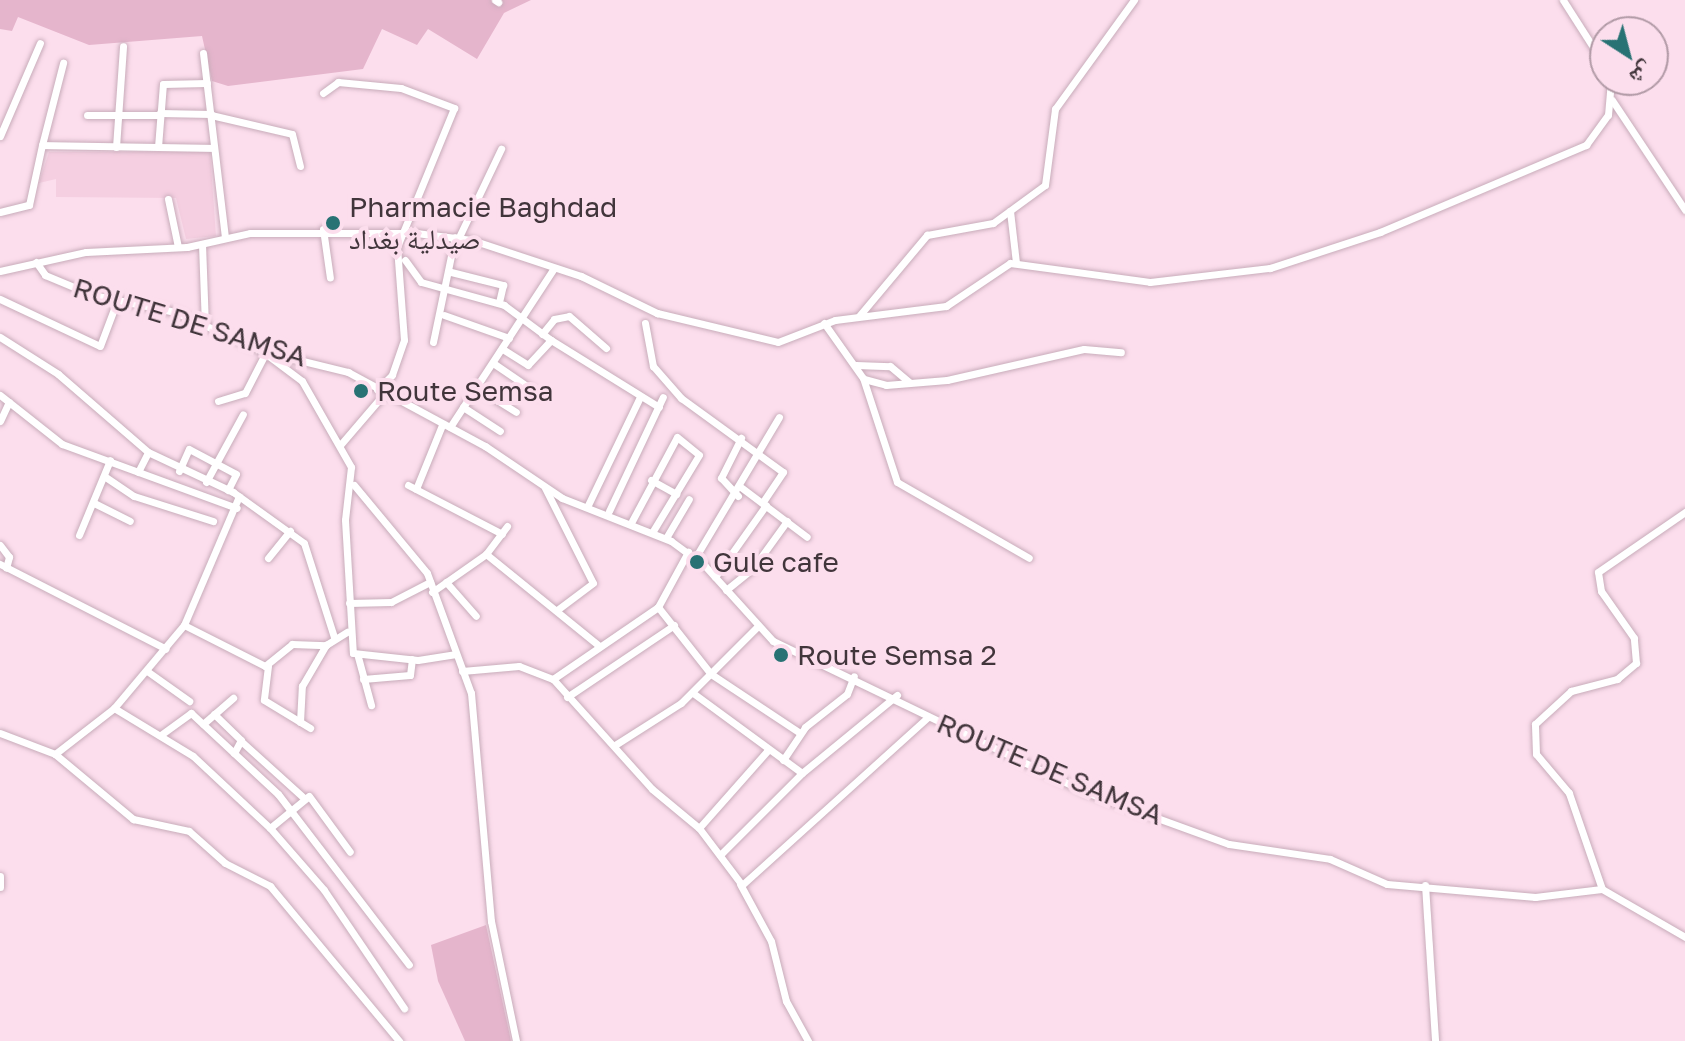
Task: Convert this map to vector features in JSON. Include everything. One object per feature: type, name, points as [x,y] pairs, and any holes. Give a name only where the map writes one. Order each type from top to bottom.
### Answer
[{"type":"street","points":[[859,316],[927,235],[988,225],[1049,179],[1055,109],[1134,0]]},
{"type":"street","points":[[1563,0],[1589,41]]},
{"type":"street","points":[[0,136],[40,43]]},
{"type":"street","points":[[116,147],[121,115],[123,46]]},
{"type":"street","points":[[203,53],[225,237]]},
{"type":"street","points":[[0,212],[29,205],[63,63]]},
{"type":"street","points":[[323,93],[338,82],[401,88],[454,108],[403,232],[394,265],[404,340],[392,375],[341,444]]},
{"type":"street","points":[[158,147],[163,84],[207,83]]},
{"type":"street","points":[[0,271],[36,262],[202,244],[225,237],[323,229],[403,232],[457,237],[554,268],[657,313],[767,342],[795,338],[824,323],[946,306],[975,280],[1016,263],[1150,282],[1270,268],[1579,149],[1598,134],[1612,96]]},
{"type":"street","points":[[1612,100],[1685,210]]},
{"type":"street","points":[[87,115],[211,115],[292,134],[300,166]]},
{"type":"street","points":[[42,145],[214,148]]},
{"type":"street","points":[[433,342],[444,315],[457,237],[501,149]]},
{"type":"street","points":[[168,199],[178,247]]},
{"type":"street","points":[[1010,211],[1016,263]]},
{"type":"street","points":[[323,229],[330,278]]},
{"type":"street","points":[[202,244],[205,324]]},
{"type":"street","points":[[405,260],[421,282],[499,303],[551,340],[659,407]]},
{"type":"street","name":"ROUTE DE SAMSA","points":[[36,262],[45,275],[117,301],[205,324],[263,353],[329,365],[446,426],[545,488],[609,511],[666,538],[695,558],[757,627],[785,648],[897,695],[928,717],[1083,791],[1229,844],[1330,859],[1387,884],[1535,897],[1602,889]]},
{"type":"street","points":[[432,592],[486,554],[505,530],[412,487],[446,426],[463,407],[554,268]]},
{"type":"street","points":[[451,272],[503,285],[499,303]]},
{"type":"street","points":[[0,299],[100,346],[117,301]]},
{"type":"street","points":[[444,315],[509,338]]},
{"type":"street","points":[[542,334],[566,316],[606,348]]},
{"type":"street","points":[[645,323],[657,373],[688,405],[741,438],[784,475],[715,577]]},
{"type":"street","points":[[824,323],[864,379],[897,482],[1029,558]]},
{"type":"street","points":[[0,337],[58,374],[148,452],[179,471],[239,496],[249,508],[290,531],[314,559],[318,602],[334,637]]},
{"type":"street","points":[[502,349],[528,365],[551,340]]},
{"type":"street","points":[[864,379],[910,383],[1084,349],[1121,352]]},
{"type":"street","points":[[218,401],[245,393],[263,353],[302,381],[341,444],[354,485],[430,582],[471,693],[491,921],[516,1041]]},
{"type":"street","points":[[493,363],[540,395]]},
{"type":"street","points":[[856,365],[887,365],[910,383]]},
{"type":"street","points":[[476,387],[516,412]]},
{"type":"street","points":[[0,395],[62,444],[235,508],[249,508]]},
{"type":"street","points":[[588,505],[640,397]]},
{"type":"street","points":[[609,511],[663,397]]},
{"type":"street","points":[[0,421],[9,402]]},
{"type":"street","points":[[463,407],[500,431]]},
{"type":"street","points":[[206,482],[243,414]]},
{"type":"street","points":[[695,558],[740,492],[779,417]]},
{"type":"street","points":[[632,521],[651,480],[677,437],[699,455],[653,531]]},
{"type":"street","points":[[741,438],[721,478],[764,504],[807,537]]},
{"type":"street","points":[[179,471],[189,449],[237,475],[228,490]]},
{"type":"street","points":[[138,472],[148,452]]},
{"type":"street","points":[[79,535],[110,460]]},
{"type":"street","points":[[104,476],[134,496],[213,521]]},
{"type":"street","points":[[651,480],[676,494]]},
{"type":"street","points":[[354,485],[345,520],[353,570],[347,632],[358,657],[371,705]]},
{"type":"street","points":[[545,488],[593,583],[557,610]]},
{"type":"street","points":[[55,754],[114,708],[184,625],[239,496]]},
{"type":"street","points":[[666,538],[689,499]]},
{"type":"street","points":[[94,503],[130,521]]},
{"type":"street","points":[[1685,512],[1598,572],[1601,591],[1634,638],[1636,663],[1617,679],[1571,691],[1535,724],[1536,754],[1569,793],[1602,889],[1685,937]]},
{"type":"street","points":[[726,590],[753,568],[787,521]]},
{"type":"street","points":[[268,558],[290,531]]},
{"type":"street","points":[[0,545],[9,557],[3,566],[166,649]]},
{"type":"street","points":[[553,679],[598,645],[658,607],[688,552]]},
{"type":"street","points":[[486,554],[598,645]]},
{"type":"street","points":[[349,603],[391,602],[430,582]]},
{"type":"street","points":[[446,582],[476,616]]},
{"type":"street","points":[[658,607],[711,674],[800,733]]},
{"type":"street","points":[[184,625],[268,666]]},
{"type":"street","points":[[567,697],[674,625]]},
{"type":"street","points":[[615,745],[693,693],[757,627]]},
{"type":"street","points":[[301,723],[296,710],[302,686],[326,645],[334,637],[347,632]]},
{"type":"street","points":[[310,728],[262,697],[268,666],[292,644],[326,645]]},
{"type":"street","points":[[358,657],[412,659],[455,654]]},
{"type":"street","points":[[363,679],[410,675],[412,659]]},
{"type":"street","points":[[462,671],[519,666],[553,679],[567,697],[699,828],[738,882],[767,931],[786,1001],[808,1041]]},
{"type":"street","points":[[147,671],[189,701]]},
{"type":"street","points":[[783,760],[800,733],[844,698],[854,676]]},
{"type":"street","points":[[693,693],[802,773]]},
{"type":"street","points":[[720,855],[802,773],[897,695]]},
{"type":"street","points":[[203,724],[233,698]]},
{"type":"street","points":[[114,708],[162,734],[270,828],[317,881],[404,1008]]},
{"type":"street","points":[[162,734],[188,713],[203,724],[291,808],[409,965]]},
{"type":"street","points":[[214,714],[304,798],[313,799],[350,852]]},
{"type":"street","points":[[738,882],[754,881],[819,810],[928,717]]},
{"type":"street","points":[[0,733],[55,754],[133,819],[189,831],[279,893],[399,1041]]},
{"type":"street","points":[[234,753],[242,742]]},
{"type":"street","points":[[699,828],[768,750]]},
{"type":"street","points":[[270,828],[304,798]]},
{"type":"street","points":[[0,876],[0,887]]},
{"type":"street","points":[[1425,885],[1435,1041]]},
{"type":"shaded area","points":[[0,0],[531,0],[504,13],[477,59],[428,29],[417,45],[382,29],[363,69],[228,86],[212,81],[202,36],[89,45],[18,17],[12,31],[0,29]]},
{"type":"shaded area","points":[[49,152],[210,152],[216,236],[186,239],[176,198],[56,197],[56,179],[39,183]]},
{"type":"shaded area","points":[[486,925],[511,1041],[465,1041],[438,981],[431,945]]},
{"type":"place","name":"Pharmacie Baghdad صيدلية بغداد","points":[[333,223]]},
{"type":"place","name":"Route Semsa","points":[[361,391]]},
{"type":"place","name":"Gule cafe","points":[[697,562]]},
{"type":"place","name":"Route Semsa 2","points":[[781,655]]}]
